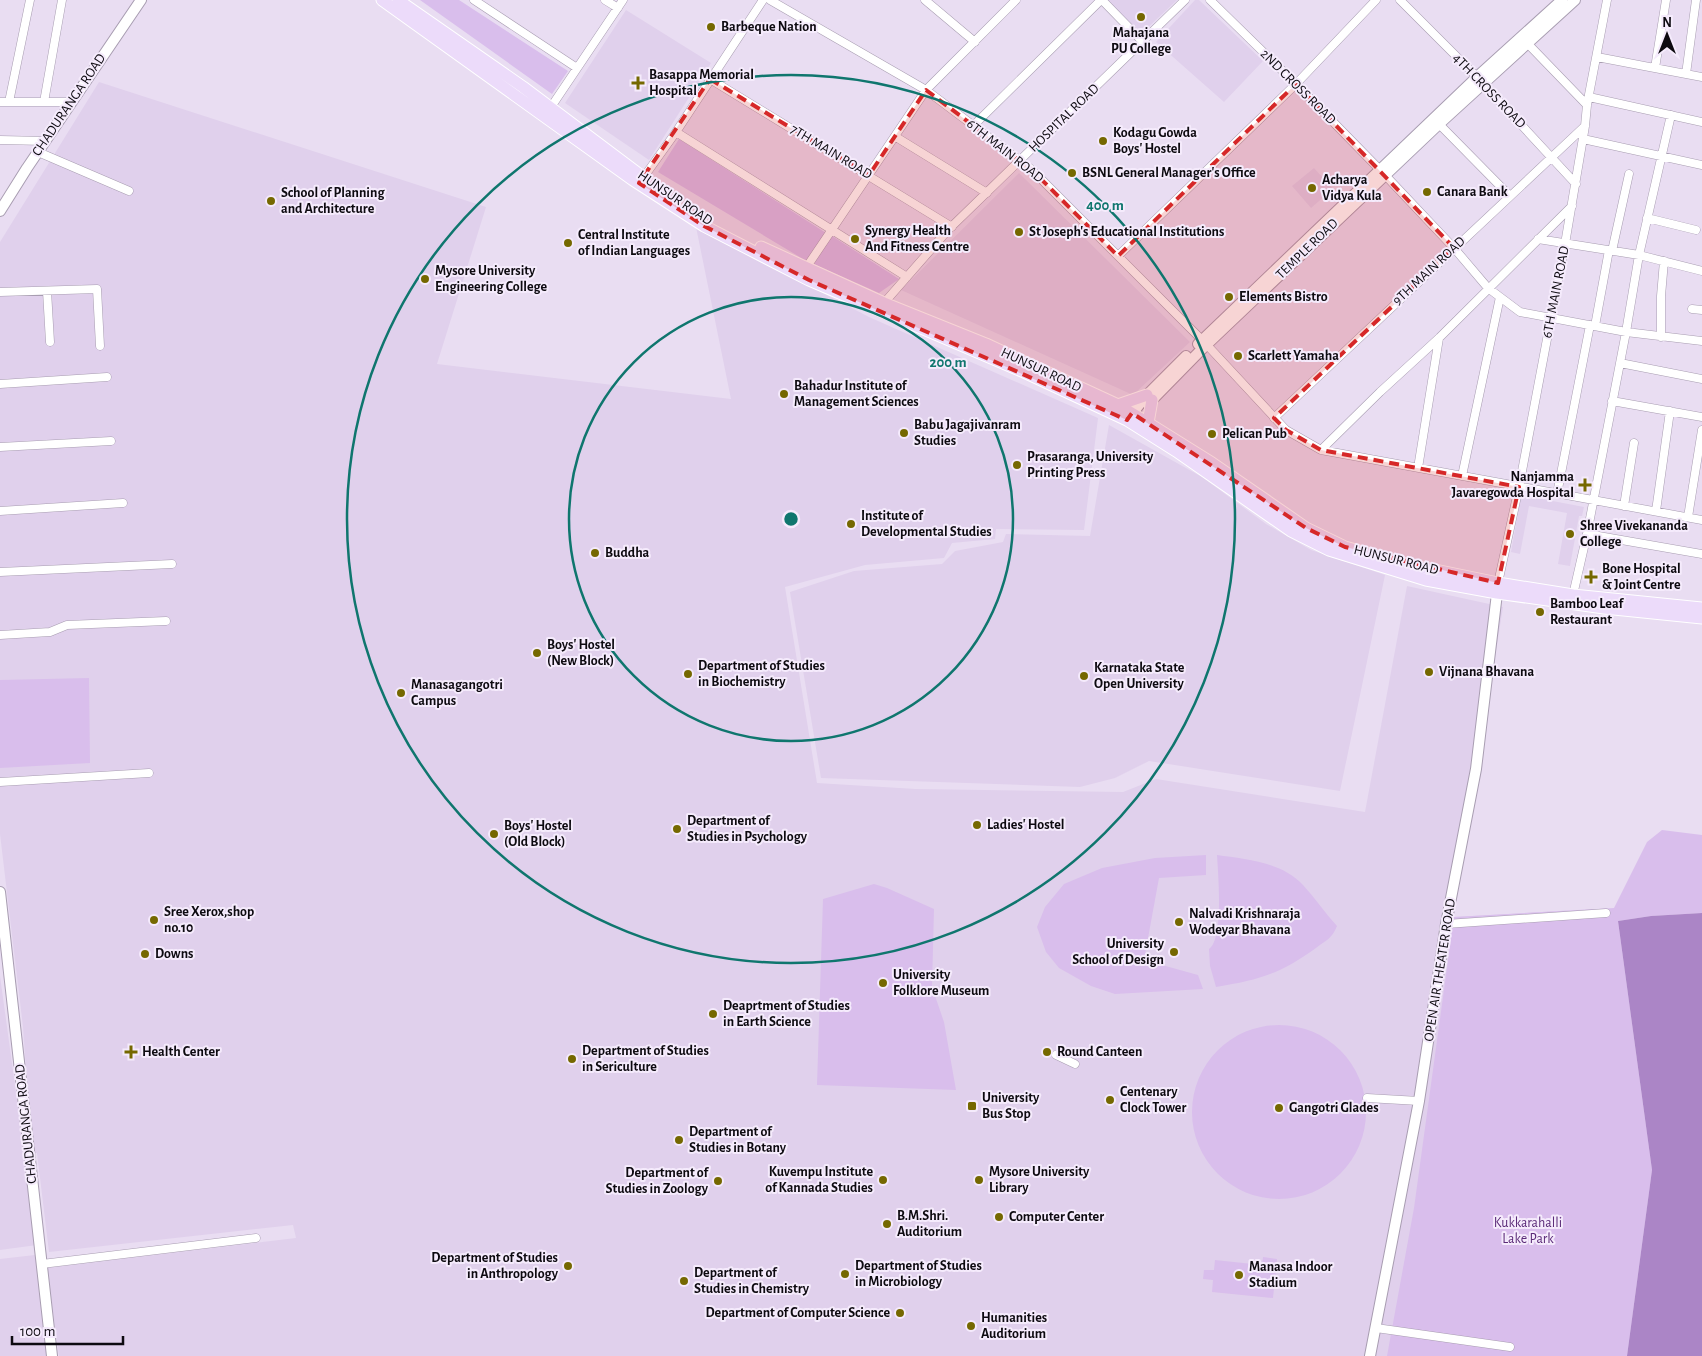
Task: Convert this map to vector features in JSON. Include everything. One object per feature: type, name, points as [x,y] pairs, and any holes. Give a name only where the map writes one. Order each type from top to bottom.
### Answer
[{"type":"main road","points":[[382,0],[547,112]]},
{"type":"main road","name":"HUNSUR ROAD","points":[[398,0],[547,112],[641,180],[702,220],[884,303],[986,344],[1118,405],[1137,420],[1306,528],[1345,547],[1498,588],[1702,608]]},
{"type":"main road","points":[[641,180],[704,226],[810,280],[1024,372],[1137,420],[1149,398]]},
{"type":"main road","points":[[1118,405],[1149,398]]},
{"type":"main road","points":[[1498,588],[1604,608],[1702,618]]},
{"type":"street","points":[[30,0],[4,102],[71,102]]},
{"type":"street","points":[[44,102],[62,0]]},
{"type":"street","name":"CHADURANGA ROAD","points":[[0,211],[71,102],[141,0]]},
{"type":"street","points":[[474,0],[578,68]]},
{"type":"street","points":[[605,0],[618,8]]},
{"type":"street","points":[[547,112],[623,0]]},
{"type":"street","points":[[641,180],[676,132],[763,0]]},
{"type":"street","name":"6TH MAIN ROAD","points":[[770,0],[926,90],[1032,169],[1205,342],[1286,430],[1321,450],[1702,520]]},
{"type":"street","points":[[924,0],[975,42]]},
{"type":"street","points":[[806,268],[926,90],[1016,0]]},
{"type":"street","points":[[973,126],[1102,0],[1143,42]]},
{"type":"street","name":"HOSPITAL ROAD","points":[[884,303],[952,227],[1185,0]]},
{"type":"street","name":"2ND CROSS ROAD","points":[[1210,0],[1382,172],[1454,248],[1488,288],[1520,312],[1626,332],[1702,341]]},
{"type":"street","points":[[1118,256],[1296,84],[1376,0]]},
{"type":"street","name":"4TH CROSS ROAD","points":[[1400,0],[1481,80],[1576,184]]},
{"type":"street","name":"TEMPLE ROAD","points":[[1382,172],[1439,124],[1562,0]]},
{"type":"street","name":"TEMPLE ROAD","points":[[1137,420],[1149,398],[1382,172],[1481,80],[1528,44],[1575,0]]},
{"type":"street","name":"6TH MAIN ROAD","points":[[1498,588],[1565,244],[1588,101],[1607,0]]},
{"type":"street","points":[[1655,68],[1666,0]]},
{"type":"street","points":[[1686,74],[1696,0]]},
{"type":"street","points":[[1528,44],[1588,101],[1702,122]]},
{"type":"street","points":[[1597,56],[1702,77]]},
{"type":"street","name":"7TH MAIN ROAD","points":[[710,79],[952,227]]},
{"type":"street","points":[[1573,595],[1587,534],[1639,255],[1671,115]]},
{"type":"street","points":[[1439,124],[1510,196]]},
{"type":"street","name":"9TH MAIN ROAD","points":[[1274,418],[1585,126]]},
{"type":"street","points":[[676,132],[907,277]]},
{"type":"street","points":[[896,137],[987,193]]},
{"type":"street","points":[[1583,139],[1702,165]]},
{"type":"street","points":[[0,140],[45,141]]},
{"type":"street","points":[[38,152],[130,191]]},
{"type":"street","points":[[1557,494],[1592,326],[1629,174]]},
{"type":"street","points":[[1321,450],[1439,338],[1572,206]]},
{"type":"street","points":[[1647,218],[1696,230]]},
{"type":"street","points":[[1538,239],[1639,255],[1702,271]]},
{"type":"street","points":[[1660,337],[1664,261]]},
{"type":"street","points":[[0,292],[97,289],[100,346]]},
{"type":"street","points":[[47,291],[50,342]]},
{"type":"street","points":[[1462,476],[1500,297]]},
{"type":"street","points":[[1692,309],[1702,310]]},
{"type":"street","points":[[1418,468],[1439,338]]},
{"type":"street","points":[[1620,363],[1702,379]]},
{"type":"street","points":[[0,384],[107,377]]},
{"type":"street","points":[[1612,401],[1702,417]]},
{"type":"street","points":[[1656,512],[1670,411]]},
{"type":"street","points":[[1688,517],[1702,430]]},
{"type":"street","points":[[0,448],[111,441]]},
{"type":"street","points":[[1624,506],[1634,443]]},
{"type":"street","points":[[0,511],[123,504]]},
{"type":"street","points":[[1587,534],[1702,554]]},
{"type":"street","points":[[0,572],[172,564]]},
{"type":"street","name":"OPEN AIR THEATER ROAD","points":[[1370,1356],[1419,1101],[1446,924],[1476,769],[1498,588]]},
{"type":"street","points":[[0,635],[50,632],[67,625],[166,621]]},
{"type":"street","points":[[0,782],[149,774]]},
{"type":"street","name":"CHADURANGA ROAD","points":[[0,892],[52,1356]]},
{"type":"street","points":[[1446,924],[1606,913]]},
{"type":"street","points":[[1056,1055],[1075,1064]]},
{"type":"street","points":[[1367,1098],[1419,1101]]},
{"type":"street","points":[[42,1264],[256,1238]]},
{"type":"street","points":[[1376,1328],[1510,1347]]},
{"type":"highlighted area","points":[[710,79],[869,175],[926,90],[1031,169],[1118,256],[1296,84],[1454,248],[1274,418],[1286,430],[1321,450],[1519,487],[1498,583],[1345,547],[1306,528],[1146,421],[1132,413],[1127,420],[809,280],[704,226],[639,183]]},
{"type":"shaded area","name":"Mahajana PU College","points":[[1107,0],[1177,0],[1141,34]]},
{"type":"shaded area","points":[[1195,0],[1199,0],[1263,61],[1224,102],[1156,42]]},
{"type":"shaded area","name":"Basappa Memorial Hospital","points":[[626,10],[711,63],[649,160],[565,103]]},
{"type":"shaded area","name":"Manasagangotri Campus","points":[[99,82],[486,207],[437,364],[731,399],[696,227],[869,317],[1098,418],[1084,530],[996,529],[995,539],[952,543],[944,558],[865,565],[785,587],[817,783],[916,789],[1123,792],[1156,779],[1365,812],[1407,586],[1503,607],[1454,917],[1595,909],[1554,1356],[59,1356],[47,1268],[296,1238],[293,1225],[49,1252],[37,1153],[32,1153],[23,1027],[0,834],[0,242]]},
{"type":"shaded area","name":"Acharya Vidya Kula","points":[[1314,168],[1333,189],[1311,208],[1292,186]]},
{"type":"shaded area","name":"St Joseph's Educational Institutions","points":[[1019,173],[1190,342],[1133,395],[901,290]]},
{"type":"shaded area","name":"Karnataka State Open University","points":[[1109,425],[1202,477],[1266,524],[1311,550],[1385,575],[1340,791],[1149,761],[1115,778],[1080,787],[821,778],[790,592],[854,571],[942,564],[955,551],[1003,542],[1006,534],[1090,536]]},
{"type":"shaded area","name":"Shree Vivekananda College","points":[[1521,495],[1584,507],[1582,516],[1579,516],[1570,566],[1558,564],[1567,513],[1529,506],[1520,554],[1511,552]]},
{"type":"shaded area","points":[[1702,913],[1702,1356],[1627,1356],[1652,1170],[1618,921],[1651,916]]},
{"type":"shaded area","points":[[0,976],[37,1245],[0,1250]]},
{"type":"shaded area","points":[[35,1255],[48,1356],[0,1356],[0,1259]]},
{"type":"green space","points":[[420,0],[459,0],[568,71],[552,94]]},
{"type":"green space","points":[[679,139],[826,233],[808,262],[658,172]]},
{"type":"green space","points":[[832,236],[899,279],[879,293],[814,264]]},
{"type":"green space","points":[[89,678],[90,763],[0,768],[0,680]]},
{"type":"green space","name":"Kukkarahalli Lake Park","points":[[1662,830],[1702,835],[1702,913],[1651,916],[1618,921],[1652,1170],[1627,1356],[1387,1356],[1414,1208],[1454,917],[1614,908],[1647,842]]},
{"type":"green space","points":[[1206,855],[1206,875],[1159,878],[1144,960],[1198,975],[1203,989],[1115,994],[1091,986],[1059,968],[1046,952],[1037,927],[1045,907],[1064,884],[1102,868],[1155,858]]},
{"type":"green space","points":[[1217,855],[1274,866],[1294,877],[1337,926],[1331,937],[1303,957],[1269,975],[1245,982],[1216,987],[1210,966],[1209,949],[1214,943],[1217,933],[1219,890]]},
{"type":"green space","points":[[874,884],[934,909],[932,987],[944,1022],[956,1090],[817,1085],[823,899]]},
{"type":"green space","name":"Gangotri Glades","points":[[1270,1025],[1288,1025],[1320,1035],[1341,1050],[1356,1071],[1366,1103],[1366,1121],[1356,1153],[1341,1174],[1320,1189],[1304,1195],[1288,1199],[1270,1199],[1238,1189],[1217,1174],[1202,1153],[1196,1137],[1192,1121],[1192,1103],[1202,1071],[1217,1050],[1238,1035],[1254,1029]]},
{"type":"green space","name":"Manasa Indoor Stadium","points":[[1263,1257],[1277,1259],[1273,1298],[1212,1292],[1213,1280],[1203,1279],[1204,1270],[1214,1270],[1215,1260],[1262,1265]]},
{"type":"place","name":"Mahajana PU College","points":[[1141,17]]},
{"type":"place","name":"Barbeque Nation","points":[[711,27]]},
{"type":"place","name":"Basappa Memorial Hospital","points":[[638,83]]},
{"type":"place","name":"Kodagu Gowda Boys' Hostel","points":[[1103,141]]},
{"type":"place","name":"BSNL General Manager's Office","points":[[1072,173]]},
{"type":"place","name":"Acharya Vidya Kula","points":[[1312,188]]},
{"type":"place","name":"Canara Bank","points":[[1427,192]]},
{"type":"place","name":"School of Planning and Architecture","points":[[271,201]]},
{"type":"place","name":"St Joseph's Educational Institutions","points":[[1019,232]]},
{"type":"place","name":"Synergy Health And Fitness Centre","points":[[855,239]]},
{"type":"place","name":"Central Institute of Indian Languages","points":[[568,243]]},
{"type":"place","name":"Mysore University Engineering College","points":[[425,279]]},
{"type":"place","name":"Elements Bistro","points":[[1229,297]]},
{"type":"place","name":"Scarlett Yamaha","points":[[1238,356]]},
{"type":"place","name":"Bahadur Institute of Management Sciences","points":[[784,394]]},
{"type":"place","name":"Babu Jagajivanram Studies","points":[[904,433]]},
{"type":"place","name":"Pelican Pub","points":[[1212,434]]},
{"type":"place","name":"Prasaranga, University Printing Press","points":[[1017,465]]},
{"type":"place","name":"Nanjamma Javaregowda Hospital","points":[[1585,485]]},
{"type":"place","name":"Institute of Developmental Studies","points":[[851,524]]},
{"type":"place","name":"Shree Vivekananda College","points":[[1570,534]]},
{"type":"place","name":"Buddha","points":[[595,553]]},
{"type":"place","name":"Bone Hospital & Joint Centre","points":[[1591,577]]},
{"type":"place","name":"Bamboo Leaf Restaurant","points":[[1540,612]]},
{"type":"place","name":"Boys' Hostel (New Block)","points":[[537,653]]},
{"type":"place","name":"Vijnana Bhavana","points":[[1429,672]]},
{"type":"place","name":"Department of Studies in Biochemistry","points":[[688,674]]},
{"type":"place","name":"Karnataka State Open University","points":[[1084,676]]},
{"type":"place","name":"Manasagangotri Campus","points":[[401,693]]},
{"type":"place","name":"Ladies' Hostel","points":[[977,825]]},
{"type":"place","name":"Department of Studies in Psychology","points":[[677,829]]},
{"type":"place","name":"Boys' Hostel (Old Block)","points":[[494,834]]},
{"type":"place","name":"Sree Xerox,shop no.10","points":[[154,920]]},
{"type":"place","name":"Nalvadi Krishnaraja Wodeyar Bhavana","points":[[1179,922]]},
{"type":"place","name":"University School of Design","points":[[1174,952]]},
{"type":"place","name":"Downs","points":[[145,954]]},
{"type":"place","name":"University Folklore Museum","points":[[883,983]]},
{"type":"place","name":"Deaprtment of Studies in Earth Science","points":[[713,1014]]},
{"type":"place","name":"Health Center","points":[[131,1052]]},
{"type":"place","name":"Round Canteen","points":[[1047,1052]]},
{"type":"place","name":"Department of Studies in Sericulture","points":[[572,1059]]},
{"type":"place","name":"Centenary Clock Tower","points":[[1110,1100]]},
{"type":"place","name":"University Bus Stop","points":[[972,1106]]},
{"type":"place","name":"Gangotri Glades","points":[[1279,1108]]},
{"type":"place","name":"Department of Studies in Botany","points":[[679,1140]]},
{"type":"place","name":"Kuvempu Institute of Kannada Studies","points":[[883,1180]]},
{"type":"place","name":"Mysore University Library","points":[[979,1180]]},
{"type":"place","name":"Department of Studies in Zoology","points":[[718,1181]]},
{"type":"place","name":"Computer Center","points":[[999,1217]]},
{"type":"place","name":"B.M.Shri. Auditorium","points":[[887,1224]]},
{"type":"place","name":"Department of Studies in Anthropology","points":[[568,1266]]},
{"type":"place","name":"Department of Studies in Microbiology","points":[[845,1274]]},
{"type":"place","name":"Manasa Indoor Stadium","points":[[1239,1275]]},
{"type":"place","name":"Department of Studies in Chemistry","points":[[684,1281]]},
{"type":"place","name":"Department of Computer Science","points":[[900,1313]]},
{"type":"place","name":"Humanities Auditorium","points":[[971,1326]]}]
